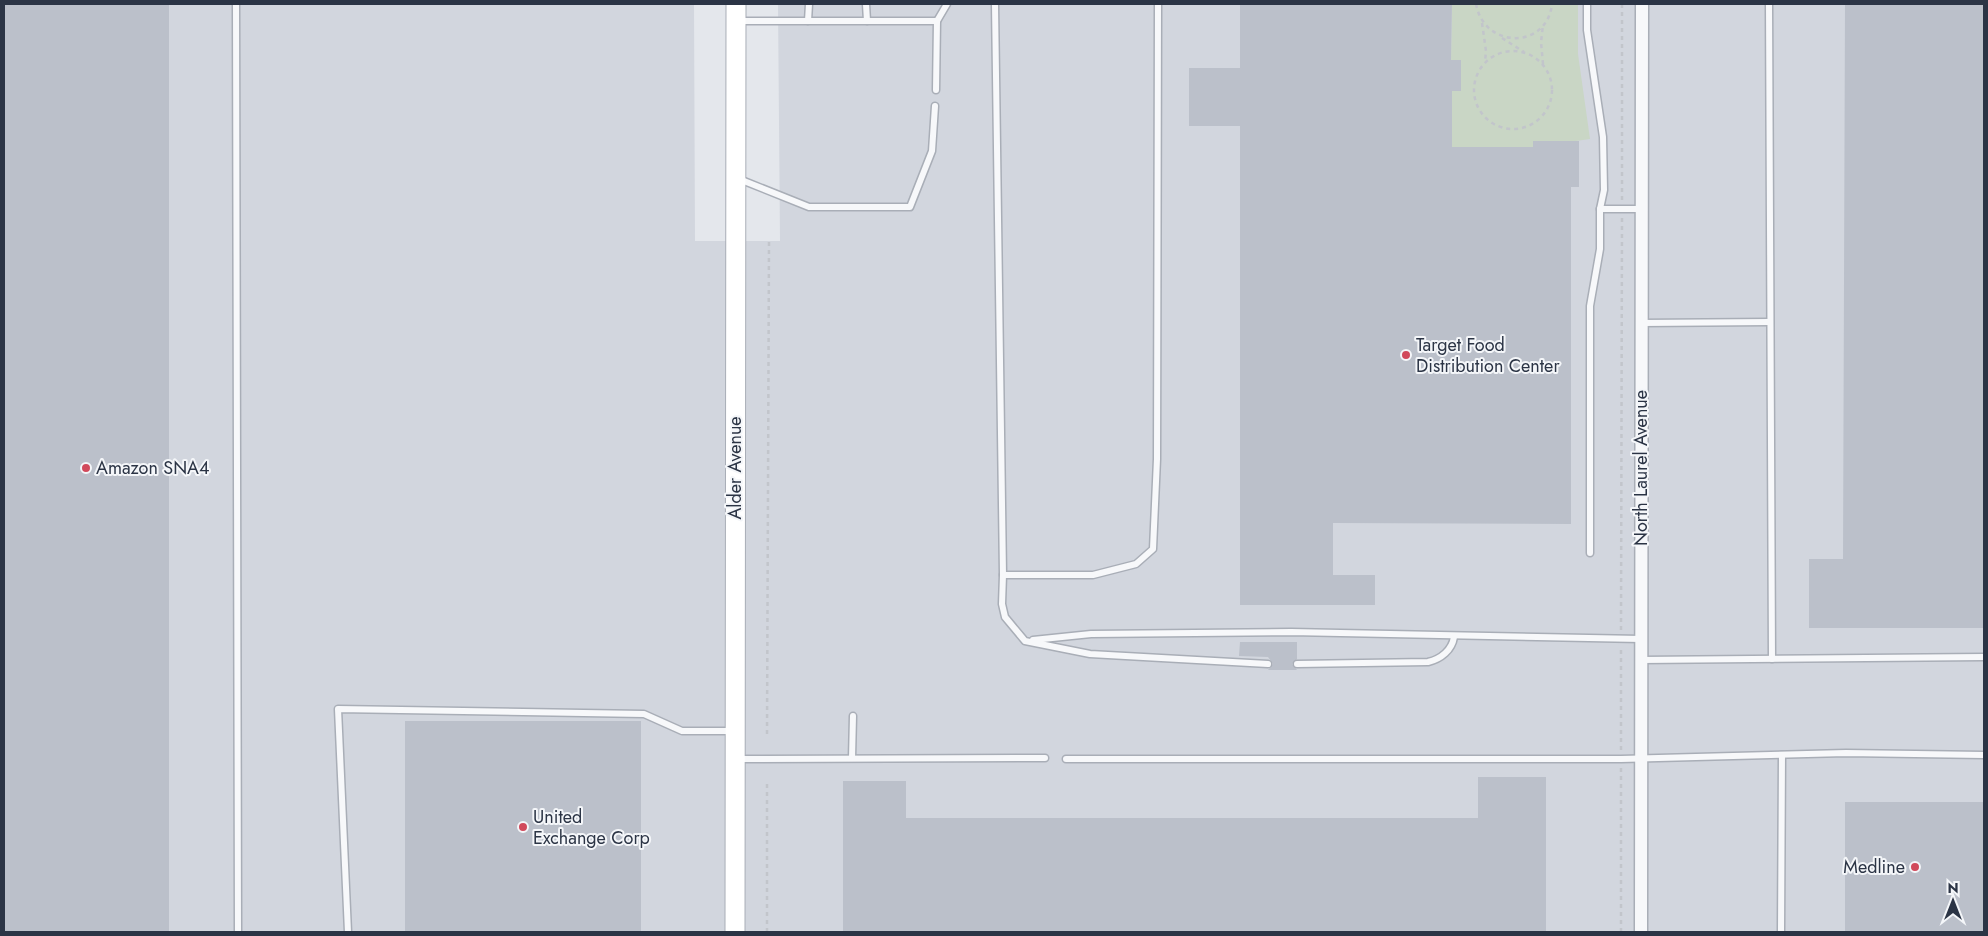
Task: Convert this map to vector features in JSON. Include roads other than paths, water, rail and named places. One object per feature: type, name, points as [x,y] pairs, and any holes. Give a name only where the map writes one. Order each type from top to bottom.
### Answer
[{"type":"main road","name":"Alder Avenue","points":[[735,932],[736,12]]},
{"type":"street","name":"North Laurel Avenue","points":[[1642,4],[1642,932]]},
{"type":"lane","points":[[236,4],[238,932]]},
{"type":"lane","points":[[808,21],[809,4]]},
{"type":"lane","points":[[866,4],[866,21]]},
{"type":"lane","points":[[936,90],[937,21],[947,4]]},
{"type":"lane","points":[[995,4],[1002,604],[1005,616],[1025,641],[1090,654],[1268,664]]},
{"type":"lane","points":[[1003,575],[1093,575],[1136,564],[1153,549],[1157,450],[1158,4]]},
{"type":"lane","points":[[1587,4],[1587,30],[1604,137],[1604,190],[1600,209],[1600,249],[1590,306],[1590,553]]},
{"type":"lane","points":[[1769,4],[1772,659]]},
{"type":"lane","points":[[736,12],[808,21],[937,21]]},
{"type":"lane","points":[[735,178],[809,207],[910,207],[932,151],[935,106]]},
{"type":"lane","points":[[1600,209],[1641,209]]},
{"type":"lane","points":[[1641,322],[1770,322]]},
{"type":"lane","points":[[1025,641],[1091,634],[1291,632],[1454,637],[1641,639]]},
{"type":"lane","points":[[1297,664],[1428,662],[1445,653],[1453,642],[1454,637]]},
{"type":"lane","points":[[1641,660],[1984,657]]},
{"type":"lane","points":[[348,932],[338,709],[644,714],[682,731],[736,731]]},
{"type":"lane","points":[[852,758],[853,716]]},
{"type":"lane","points":[[1781,932],[1782,754]]},
{"type":"lane","points":[[1066,759],[1621,759],[1782,754],[1984,755]]},
{"type":"lane","points":[[736,759],[1045,758]]},
{"type":"place","name":"Target Food Distribution Center","points":[[1406,355]]},
{"type":"place","name":"Amazon SNA4","points":[[86,468]]},
{"type":"place","name":"United Exchange Corp","points":[[523,827]]},
{"type":"place","name":"Medline","points":[[1915,867]]}]
